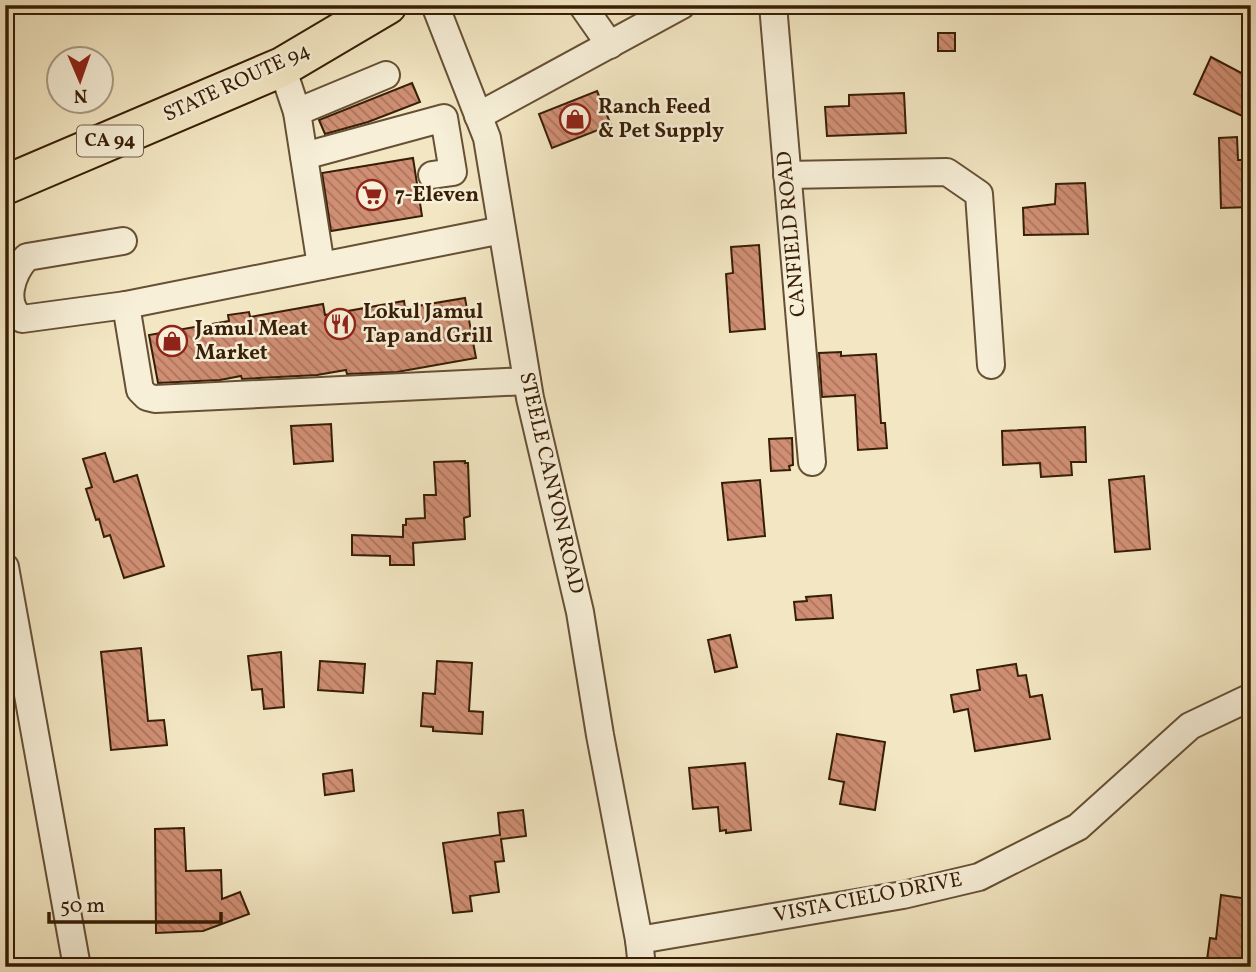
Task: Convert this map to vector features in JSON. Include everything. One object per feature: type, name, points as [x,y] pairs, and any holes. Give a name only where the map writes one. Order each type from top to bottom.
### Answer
[{"type":"highway","name":"STATE ROUTE 94","points":[[5,185],[282,66],[387,5]]},
{"type":"street","name":"STEELE CANYON ROAD","points":[[435,5],[487,138],[527,382],[580,612],[642,967]]},
{"type":"street","points":[[582,5],[610,45]]},
{"type":"street","points":[[478,116],[682,5]]},
{"type":"street","name":"CANFIELD ROAD","points":[[773,5],[812,462]]},
{"type":"street","points":[[282,66],[297,112],[321,266]]},
{"type":"street","points":[[297,112],[386,75]]},
{"type":"street","points":[[304,156],[444,118],[453,172],[432,176]]},
{"type":"street","points":[[787,175],[947,172],[979,194],[991,365]]},
{"type":"street","points":[[123,241],[27,257],[19,266],[12,283],[10,315],[22,319],[126,304],[502,230]]},
{"type":"street","points":[[126,304],[141,390],[147,397],[155,399],[527,382]]},
{"type":"street","points":[[5,567],[77,967]]},
{"type":"street","name":"VISTA CIELO DRIVE","points":[[639,940],[904,895],[979,877],[1078,827],[1190,726],[1251,697]]},
{"type":"building","points":[[938,33],[955,33],[955,51],[938,51]]},
{"type":"building","points":[[1211,57],[1251,78],[1251,120],[1194,94]]},
{"type":"building","points":[[412,83],[420,102],[368,122],[325,134],[319,120]]},
{"type":"building","name":"Ranch Feed & Pet Supply","points":[[597,91],[611,125],[552,148],[539,114]]},
{"type":"building","points":[[904,93],[906,133],[827,136],[825,107],[849,106],[849,95]]},
{"type":"building","points":[[1237,137],[1238,160],[1251,160],[1251,207],[1221,208],[1219,138]]},
{"type":"building","name":"7-Eleven","points":[[413,158],[422,216],[331,231],[322,173]]},
{"type":"building","points":[[1085,183],[1088,234],[1024,235],[1023,208],[1055,204],[1056,184]]},
{"type":"building","points":[[759,245],[765,329],[730,332],[726,274],[733,273],[731,247]]},
{"type":"building","points":[[465,298],[476,358],[397,372],[347,374],[346,370],[317,375],[242,379],[241,376],[220,380],[158,383],[149,335],[229,321],[228,315],[249,312],[250,317],[323,304],[325,315],[404,301],[405,308]]},
{"type":"building","points":[[841,352],[841,356],[876,354],[881,423],[885,423],[887,448],[858,450],[855,395],[822,397],[819,353]]},
{"type":"building","points":[[331,424],[333,461],[294,464],[291,426]]},
{"type":"building","points":[[1085,427],[1086,462],[1071,462],[1072,475],[1041,477],[1040,463],[1003,465],[1002,431]]},
{"type":"building","points":[[792,438],[793,465],[789,466],[790,470],[771,471],[769,439]]},
{"type":"building","points":[[105,453],[114,482],[137,475],[164,566],[124,578],[110,535],[104,537],[86,489],[92,487],[83,459]]},
{"type":"building","points":[[434,462],[468,463],[470,516],[464,518],[465,539],[413,543],[414,565],[390,565],[390,556],[352,555],[352,535],[403,537],[406,519],[425,518],[424,495],[436,495]]},
{"type":"building","points":[[1144,476],[1150,549],[1115,552],[1109,480]]},
{"type":"building","points":[[760,480],[765,536],[728,540],[722,483]]},
{"type":"building","points":[[831,595],[833,618],[796,620],[794,602],[807,601],[806,597]]},
{"type":"building","points":[[730,635],[737,667],[715,672],[708,640]]},
{"type":"building","points":[[141,648],[148,721],[164,720],[167,745],[111,750],[101,652]]},
{"type":"building","points":[[281,652],[284,707],[264,709],[262,689],[252,690],[248,656]]},
{"type":"building","points":[[320,661],[365,664],[363,693],[318,690]]},
{"type":"building","points":[[437,661],[472,663],[469,711],[483,712],[482,734],[433,731],[433,727],[421,726],[423,693],[435,694]]},
{"type":"building","points":[[1016,664],[1018,676],[1026,675],[1030,697],[1042,695],[1050,739],[975,751],[968,709],[954,712],[951,695],[980,690],[977,670]]},
{"type":"building","points":[[837,734],[885,742],[875,810],[840,804],[844,782],[829,779]]},
{"type":"building","points":[[745,763],[751,830],[726,833],[726,830],[720,831],[718,807],[693,809],[689,768]]},
{"type":"building","points":[[352,770],[354,791],[325,795],[323,774]]},
{"type":"building","points":[[523,810],[526,836],[501,839],[504,861],[495,862],[499,892],[470,896],[472,911],[453,913],[443,843],[500,835],[498,813]]},
{"type":"building","points":[[184,828],[186,871],[221,870],[222,899],[240,892],[249,914],[203,931],[156,933],[155,829]]},
{"type":"building","points":[[1221,895],[1249,899],[1244,930],[1251,931],[1251,967],[1206,967],[1210,938],[1216,939]]},
{"type":"place","name":"Ranch Feed & Pet Supply","points":[[575,119]]},
{"type":"place","name":"7-Eleven","points":[[372,195]]},
{"type":"place","name":"Lokul Jamul Tap and Grill","points":[[340,324]]},
{"type":"place","name":"Jamul Meat Market","points":[[172,341]]}]
